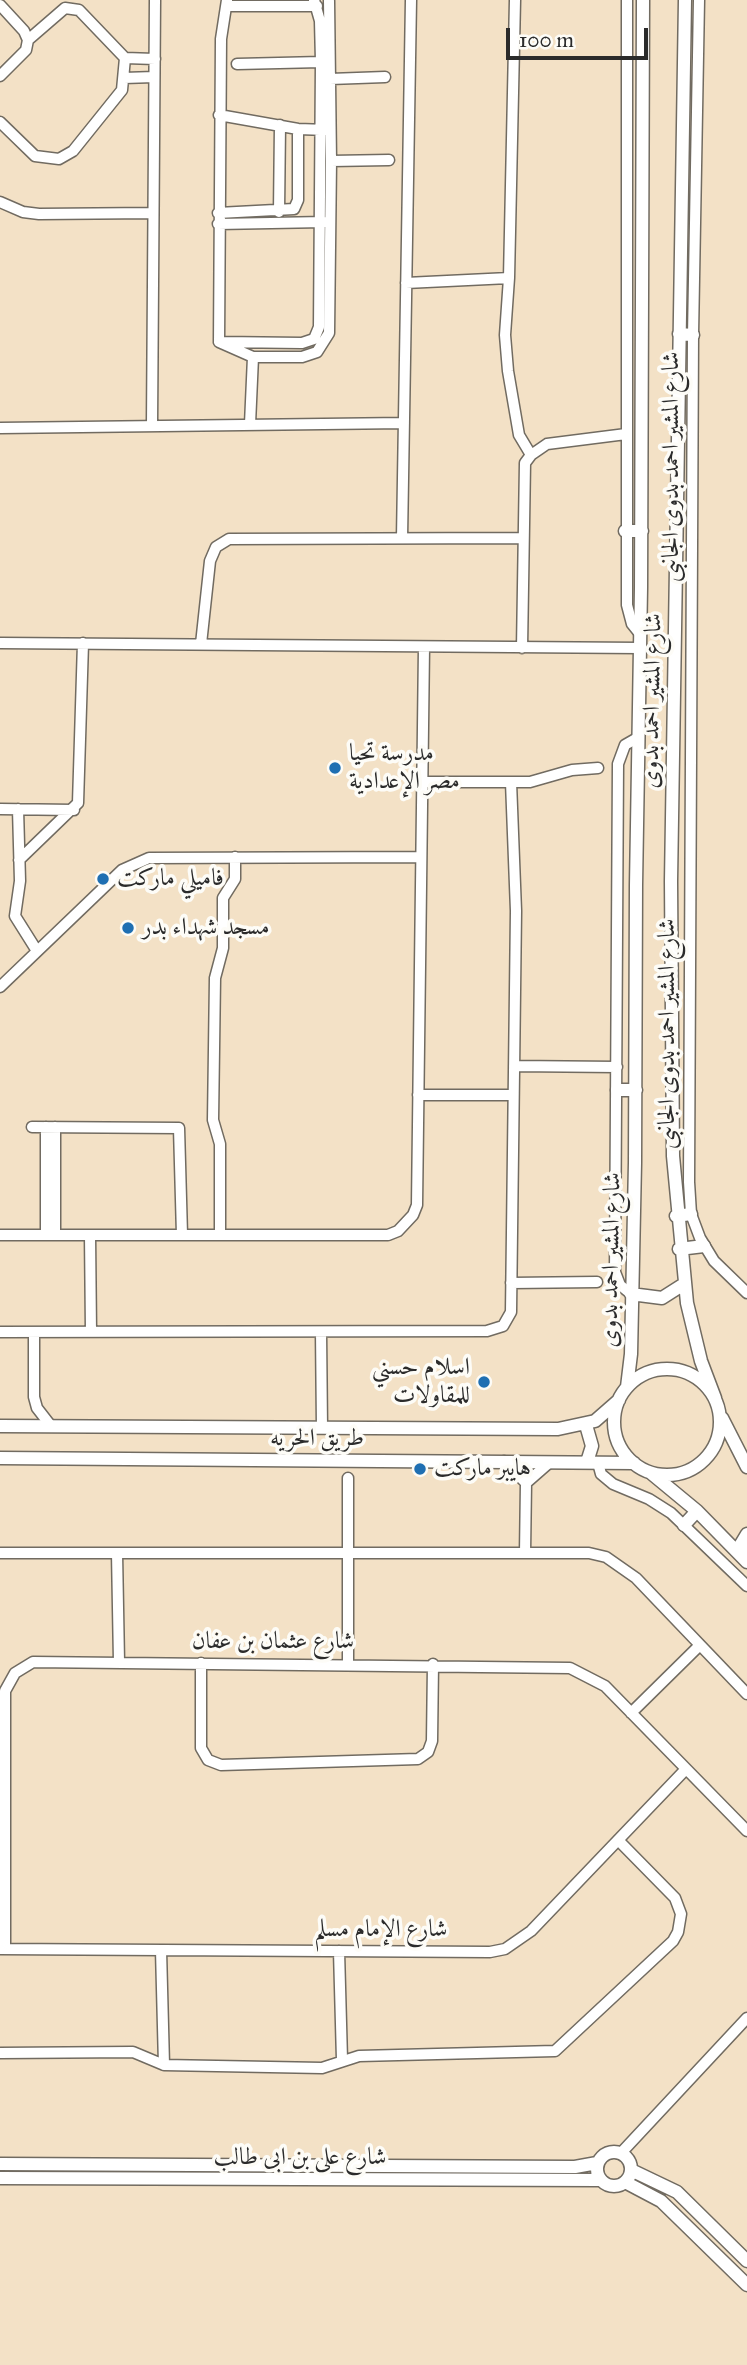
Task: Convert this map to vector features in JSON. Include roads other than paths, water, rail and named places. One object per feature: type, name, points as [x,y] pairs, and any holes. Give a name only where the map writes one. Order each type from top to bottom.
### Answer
[{"type":"street","points":[[152,425],[155,0]]},
{"type":"street","points":[[402,538],[411,0]]},
{"type":"street","points":[[515,0],[509,278],[505,335],[519,435],[531,455]]},
{"type":"street","points":[[628,0],[625,531],[627,611],[640,634]]},
{"type":"street","name":"شارع المشير احمد بدوى","points":[[627,1387],[630,1374],[636,1090],[642,531],[643,0]]},
{"type":"street","name":"شارع المشير احمد بدوى","points":[[685,0],[671,881],[676,1216],[684,1284],[695,1342],[715,1398]]},
{"type":"street","name":"شارع المشير احمد بدوى الجانبى","points":[[699,0],[693,335],[694,596],[687,1117],[691,1214],[704,1246],[720,1268],[747,1293]]},
{"type":"street","points":[[330,1],[330,79],[317,222],[326,341],[317,352],[302,357],[253,357],[219,342],[220,39],[227,3],[330,1]]},
{"type":"street","points":[[219,342],[302,343],[314,339],[324,328],[331,161],[315,2]]},
{"type":"street","points":[[0,5],[24,31],[28,40],[26,50],[0,76]]},
{"type":"street","points":[[0,122],[35,156],[59,159],[74,151],[116,102],[124,78],[125,58],[88,16],[72,8],[56,14],[28,40]]},
{"type":"street","points":[[125,58],[155,58]]},
{"type":"street","points":[[237,64],[321,62]]},
{"type":"street","points":[[124,78],[154,77]]},
{"type":"street","points":[[330,79],[385,77]]},
{"type":"street","points":[[219,115],[298,129],[326,130]]},
{"type":"street","points":[[279,125],[279,212]]},
{"type":"street","points":[[218,219],[294,209],[297,205],[298,129]]},
{"type":"street","points":[[331,161],[389,160]]},
{"type":"street","points":[[0,202],[23,212],[39,214],[153,213]]},
{"type":"street","points":[[218,219],[330,222]]},
{"type":"street","points":[[406,283],[509,278]]},
{"type":"street","points":[[679,334],[693,335]]},
{"type":"street","points":[[302,343],[302,357]]},
{"type":"street","points":[[250,424],[253,357]]},
{"type":"street","points":[[0,428],[404,423]]},
{"type":"street","points":[[522,648],[523,473],[531,455],[547,444],[626,434]]},
{"type":"street","points":[[625,531],[642,531]]},
{"type":"street","points":[[201,644],[210,561],[222,542],[237,537],[522,538]]},
{"type":"street","points":[[0,643],[640,648]]},
{"type":"street","points":[[19,860],[74,810],[79,799],[83,643]]},
{"type":"street","points":[[0,1235],[388,1235],[407,1224],[417,1205],[424,647]]},
{"type":"street","name":"شارع المشير احمد بدوى الجانبى","points":[[631,1294],[620,1285],[615,1272],[618,764],[625,745],[639,737]]},
{"type":"street","points":[[422,782],[538,781],[567,771],[598,768]]},
{"type":"street","points":[[0,1332],[495,1330],[508,1320],[511,1312],[516,911],[510,782]]},
{"type":"street","points":[[0,809],[74,810]]},
{"type":"street","points":[[19,809],[15,916],[37,951]]},
{"type":"street","points":[[0,987],[121,870],[135,863],[164,857],[421,857]]},
{"type":"street","points":[[220,1235],[220,1144],[213,1120],[215,978],[223,948],[223,898],[235,878],[234,857]]},
{"type":"street","points":[[514,1066],[617,1067]]},
{"type":"street","points":[[617,1090],[636,1090]]},
{"type":"street","points":[[418,1095],[513,1095]]},
{"type":"street","points":[[32,1127],[179,1128],[182,1234]]},
{"type":"street","points":[[50,1127],[51,1235]]},
{"type":"street","points":[[676,1216],[691,1214]]},
{"type":"street","points":[[90,1235],[91,1332]]},
{"type":"street","points":[[679,1249],[704,1246]]},
{"type":"street","points":[[511,1283],[597,1282]]},
{"type":"street","points":[[631,1294],[662,1298],[674,1293],[684,1284]]},
{"type":"street","points":[[34,1332],[34,1397],[43,1418],[51,1426]]},
{"type":"street","points":[[321,1332],[322,1428]]},
{"type":"street","points":[[745,1560],[697,1511],[648,1471],[634,1463],[622,1449],[615,1431],[619,1400],[627,1387],[648,1372],[674,1369],[698,1378],[715,1398],[747,1467]]},
{"type":"street","name":"طريق الحريه","points":[[0,1426],[558,1429],[595,1421],[619,1400]]},
{"type":"street","points":[[648,1471],[672,1475],[684,1472],[705,1459],[718,1438],[720,1413]]},
{"type":"street","points":[[586,1425],[593,1463],[601,1474],[612,1484],[660,1505],[747,1586]]},
{"type":"street","name":"طريق الحريه","points":[[0,1458],[634,1463]]},
{"type":"street","points":[[504,1461],[526,1483],[525,1553]]},
{"type":"street","points":[[526,1483],[551,1462]]},
{"type":"street","points":[[348,1478],[348,1664]]},
{"type":"street","points":[[684,1525],[697,1511]]},
{"type":"street","points":[[745,1560],[741,1544],[747,1534]]},
{"type":"street","points":[[0,1553],[589,1553],[606,1558],[636,1578],[747,1694]]},
{"type":"street","points":[[117,1553],[119,1662]]},
{"type":"street","points":[[631,1713],[700,1645]]},
{"type":"street","name":"شارع عثمان بن عفان","points":[[2,1949],[5,1692],[15,1673],[33,1662],[433,1664],[570,1668],[605,1686],[747,1831]]},
{"type":"street","points":[[201,1662],[201,1748],[208,1760],[221,1765],[418,1759],[428,1752],[432,1741],[433,1664]]},
{"type":"street","name":"شارع الإمام مسلم","points":[[2,1949],[490,1952],[505,1949],[531,1931],[686,1769]]},
{"type":"street","points":[[0,2053],[133,2052],[163,2065],[322,2068],[359,2056],[547,2053],[562,2048],[673,1941],[678,1932],[681,1914],[675,1898],[618,1840]]},
{"type":"street","points":[[161,1950],[163,2065]]},
{"type":"street","points":[[339,1951],[342,2060]]},
{"type":"street","points":[[621,2153],[629,2162],[631,2170],[625,2182],[612,2187],[600,2180],[597,2163],[607,2153],[621,2153],[747,2018]]},
{"type":"street","name":"شارع على بن ابى طالب","points":[[0,2164],[575,2167],[597,2163]]},
{"type":"street","points":[[53,2164],[53,2178]]},
{"type":"street","points":[[278,2165],[278,2179]]},
{"type":"street","points":[[631,2170],[677,2192],[747,2261]]},
{"type":"street","name":"شارع على بن ابى طالب","points":[[0,2178],[600,2180]]},
{"type":"street","points":[[625,2182],[661,2201],[747,2285]]},
{"type":"place","name":"مدرسة تحيا مصر الإعدادية","points":[[335,768]]},
{"type":"place","name":"فاميلي ماركت","points":[[103,879]]},
{"type":"place","name":"مسجد شهداء بدر","points":[[128,928]]},
{"type":"place","name":"اسلام حسني للمقاولات","points":[[484,1382]]},
{"type":"place","name":"هايبر ماركت","points":[[420,1469]]}]
